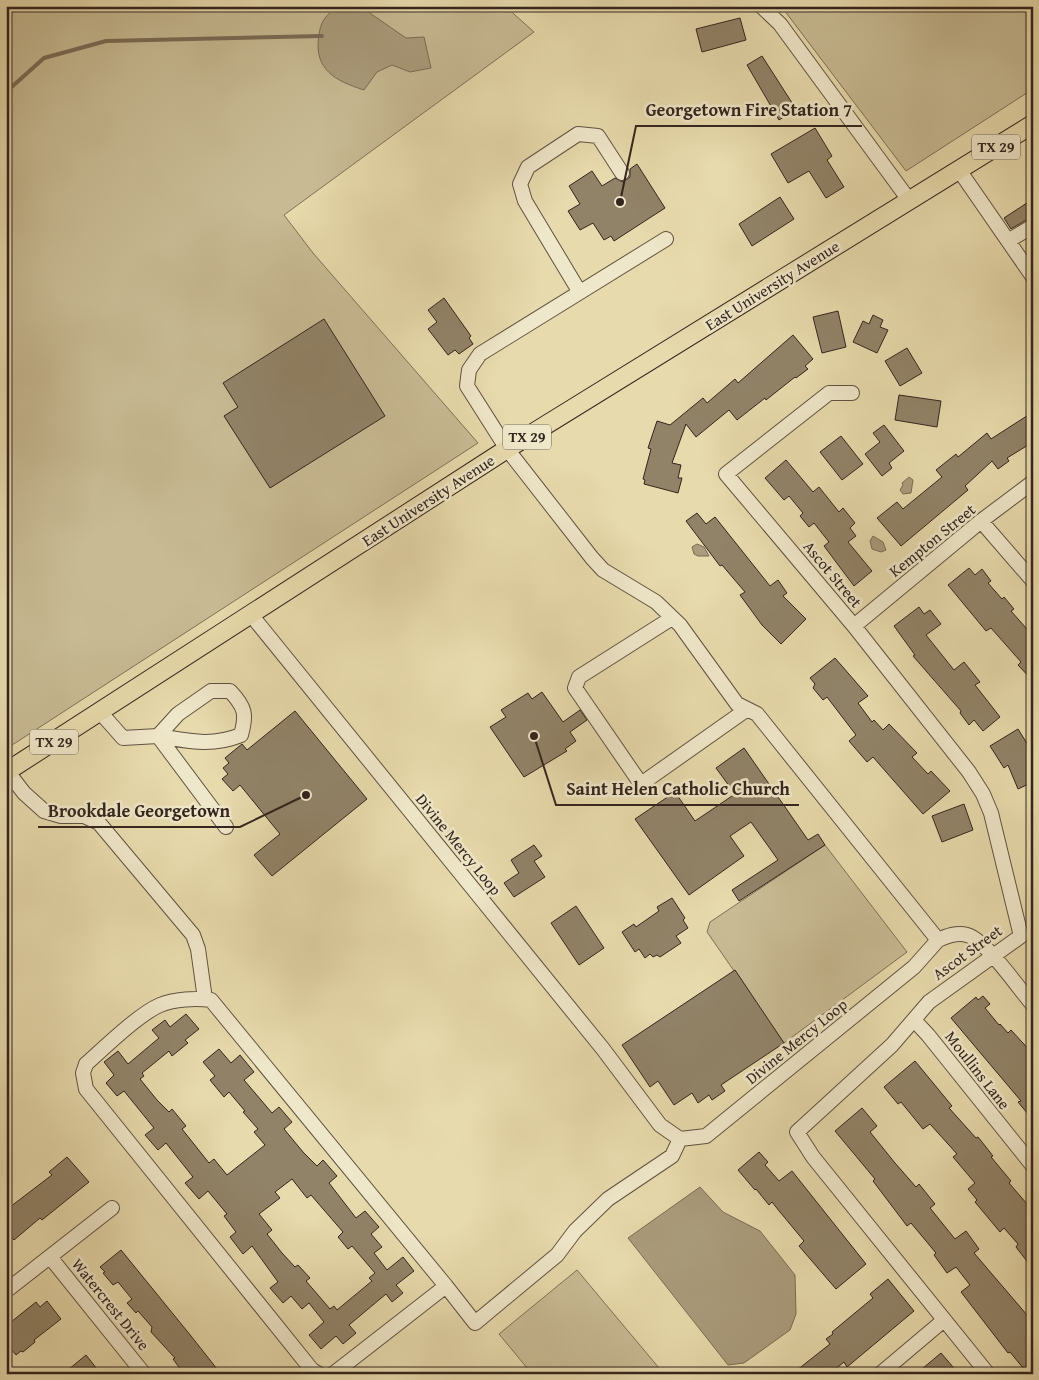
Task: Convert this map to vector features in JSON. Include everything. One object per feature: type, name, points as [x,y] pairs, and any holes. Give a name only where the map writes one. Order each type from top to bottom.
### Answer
[{"type":"main road","name":"East University Avenue","points":[[7,771],[252,616],[507,449],[1033,124]]},
{"type":"street","points":[[761,6],[780,24],[909,200]]},
{"type":"street","points":[[579,291],[525,201],[520,184],[528,167],[578,134],[598,136],[622,173]]},
{"type":"street","points":[[959,170],[1033,278]]},
{"type":"street","points":[[1008,241],[1033,226]]},
{"type":"street","points":[[666,239],[579,291],[480,354],[469,370],[467,386],[507,449],[592,558],[603,570],[656,602],[680,625],[737,704],[757,714],[938,940],[954,934],[968,935],[980,942],[1033,1005]]},
{"type":"street","name":"Ascot Street","points":[[852,393],[829,393],[726,474],[854,626],[964,765],[983,794],[991,813],[1020,936],[929,1002],[872,1065],[797,1132],[813,1156],[988,1374]]},
{"type":"street","name":"Kempton Street","points":[[854,626],[982,521],[1033,482]]},
{"type":"street","points":[[982,521],[1033,581]]},
{"type":"street","name":"Divine Mercy Loop","points":[[252,616],[603,1048],[660,1125],[680,1139],[706,1136],[914,967],[938,940]]},
{"type":"street","points":[[672,618],[579,677],[576,682],[576,688],[641,784],[746,710]]},
{"type":"street","points":[[100,712],[123,738],[158,736],[189,742],[222,742],[241,735],[245,720],[242,704],[230,691],[211,691],[178,714],[158,736]]},
{"type":"street","points":[[158,736],[226,828]]},
{"type":"street","points":[[7,771],[24,793],[44,811],[61,816],[84,816],[100,823],[118,843],[192,935],[198,949],[205,999]]},
{"type":"street","points":[[319,1374],[312,1370],[86,1089],[83,1074],[86,1064],[161,1004],[211,1000],[475,1323],[557,1254],[575,1231],[608,1199],[672,1156],[680,1139]]},
{"type":"street","name":"Moullins Lane","points":[[914,1020],[1033,1166]]},
{"type":"street","points":[[6,1292],[112,1208]]},
{"type":"street","name":"Watercrest Drive","points":[[50,1257],[144,1374]]},
{"type":"street","points":[[332,1374],[446,1286]]},
{"type":"street","points":[[880,1374],[944,1320]]},
{"type":"shaded area","points":[[6,6],[505,6],[534,32],[284,215],[313,253],[478,443],[6,749]]},
{"type":"shaded area","points":[[781,6],[1033,6],[1033,89],[906,171]]},
{"type":"shaded area","points":[[361,7],[406,38],[424,37],[431,68],[410,72],[392,65],[377,72],[364,90],[344,83],[329,72],[323,65],[318,47],[323,21],[334,10]]},
{"type":"shaded area","points":[[909,477],[913,480],[911,493],[903,494],[900,490],[903,485],[902,483]]},
{"type":"shaded area","points":[[873,536],[883,542],[886,550],[881,552],[872,549],[870,541]]},
{"type":"shaded area","points":[[697,544],[704,547],[709,556],[694,554],[692,547]]},
{"type":"shaded area","points":[[825,845],[907,952],[784,1043],[707,932],[710,922]]},
{"type":"shaded area","points":[[700,1187],[723,1212],[760,1231],[795,1275],[796,1314],[790,1330],[744,1363],[728,1365],[628,1238]]},
{"type":"shaded area","points":[[577,1270],[664,1374],[532,1374],[499,1334]]},
{"type":"building","points":[[740,18],[746,40],[702,52],[696,29]]},
{"type":"building","points":[[762,56],[796,109],[779,120],[747,65]]},
{"type":"building","points":[[815,128],[832,156],[827,160],[844,187],[826,198],[809,171],[788,183],[771,154]]},
{"type":"building","points":[[637,164],[665,208],[614,241],[611,236],[604,240],[593,223],[580,230],[568,211],[580,204],[569,186],[592,171],[602,186],[615,178],[623,182],[630,177],[630,169]]},
{"type":"building","points":[[780,197],[794,219],[752,246],[739,224]]},
{"type":"building","points":[[1033,199],[1033,216],[1011,229],[1004,218]]},
{"type":"building","points":[[444,298],[471,336],[469,338],[473,344],[459,354],[455,350],[448,355],[428,329],[437,322],[428,310]]},
{"type":"building","points":[[838,311],[846,347],[822,353],[813,317]]},
{"type":"building","points":[[873,315],[883,320],[880,327],[888,330],[877,353],[853,342],[863,321],[869,324]]},
{"type":"building","points":[[324,319],[385,416],[270,488],[224,416],[238,407],[223,383]]},
{"type":"building","points":[[793,335],[813,359],[805,366],[808,369],[766,400],[765,398],[737,420],[729,410],[696,437],[686,424],[672,463],[681,465],[678,478],[682,478],[678,493],[644,484],[645,480],[643,479],[651,449],[648,448],[657,421],[670,425],[703,398],[707,403],[735,379],[738,383]]},
{"type":"building","points":[[907,348],[922,373],[900,386],[885,361]]},
{"type":"building","points":[[899,395],[941,401],[937,427],[895,420]]},
{"type":"building","points":[[1033,412],[1033,442],[1007,458],[1009,461],[998,469],[992,461],[965,486],[968,490],[901,546],[877,518],[897,502],[903,509],[942,477],[936,470],[956,454],[958,457],[987,433],[991,439]]},
{"type":"building","points":[[884,425],[904,451],[889,463],[892,468],[882,476],[865,454],[880,442],[873,433]]},
{"type":"building","points":[[841,436],[863,464],[842,480],[820,452]]},
{"type":"building","points":[[786,460],[813,492],[819,487],[839,512],[843,508],[855,523],[850,528],[856,536],[848,542],[872,571],[854,586],[824,546],[829,542],[814,523],[809,527],[800,516],[803,513],[789,496],[784,500],[765,478]]},
{"type":"building","points":[[697,513],[706,524],[715,517],[770,586],[778,580],[787,593],[783,596],[806,619],[781,644],[762,625],[740,595],[745,592],[722,565],[720,566],[686,521]]},
{"type":"building","points":[[969,568],[975,575],[982,569],[991,581],[988,583],[1002,599],[1004,597],[1014,609],[1011,611],[1033,636],[1033,681],[1018,665],[1021,662],[991,628],[986,631],[948,585]]},
{"type":"building","points":[[919,607],[924,614],[930,610],[941,624],[926,635],[954,670],[964,662],[980,682],[975,685],[1000,717],[983,731],[974,720],[969,725],[960,713],[961,711],[913,656],[915,655],[894,626]]},
{"type":"building","points":[[835,658],[868,696],[858,703],[872,722],[874,720],[883,730],[889,724],[917,753],[912,757],[928,774],[931,771],[950,791],[923,814],[873,757],[867,762],[849,741],[856,735],[827,697],[823,700],[813,688],[815,684],[810,678]]},
{"type":"building","points":[[542,692],[563,722],[580,710],[587,720],[570,732],[576,741],[565,749],[567,751],[524,777],[490,727],[506,717],[501,710],[528,693],[532,699]]},
{"type":"building","points":[[295,711],[367,799],[272,876],[254,855],[280,834],[240,785],[233,791],[222,779],[228,774],[223,768],[229,763],[225,758],[242,744],[247,750]]},
{"type":"building","points":[[1018,729],[1033,753],[1033,782],[1018,789],[1008,765],[1004,768],[990,746]]},
{"type":"building","points":[[744,748],[808,840],[818,834],[825,845],[739,901],[732,890],[778,860],[751,822],[730,836],[744,856],[689,895],[635,819],[675,792],[695,821],[735,794],[716,768]]},
{"type":"building","points":[[964,804],[973,830],[942,842],[932,816]]},
{"type":"building","points":[[534,845],[542,856],[534,861],[545,877],[514,897],[504,883],[519,873],[511,860]]},
{"type":"building","points":[[672,898],[685,918],[683,920],[688,928],[676,936],[681,943],[660,957],[657,955],[653,957],[650,954],[645,958],[639,949],[635,952],[622,932],[634,924],[636,927],[659,911],[657,907]]},
{"type":"building","points":[[576,906],[604,948],[579,965],[551,923]]},
{"type":"building","points":[[735,970],[784,1043],[721,1085],[725,1091],[712,1100],[709,1095],[698,1103],[692,1093],[674,1105],[658,1081],[650,1087],[622,1045]]},
{"type":"building","points":[[983,996],[990,1004],[985,1008],[999,1025],[1008,1033],[1011,1030],[1033,1054],[1033,1120],[1018,1102],[1021,1101],[951,1018],[976,997],[978,1000]]},
{"type":"building","points":[[186,1014],[199,1029],[185,1040],[188,1043],[172,1056],[169,1051],[142,1073],[144,1076],[140,1079],[157,1100],[169,1112],[172,1109],[186,1126],[182,1129],[209,1163],[214,1159],[227,1175],[265,1145],[254,1132],[258,1129],[229,1092],[224,1097],[210,1080],[215,1076],[203,1062],[219,1049],[231,1063],[240,1055],[254,1072],[244,1080],[272,1113],[279,1107],[292,1122],[284,1129],[303,1152],[317,1166],[323,1160],[337,1176],[329,1183],[356,1218],[365,1211],[379,1227],[371,1234],[382,1247],[374,1253],[387,1270],[403,1257],[414,1271],[396,1285],[403,1293],[392,1302],[386,1294],[349,1325],[356,1333],[343,1344],[336,1336],[321,1349],[309,1335],[324,1322],[309,1303],[302,1309],[291,1296],[283,1303],[270,1288],[278,1282],[252,1246],[243,1254],[230,1237],[236,1232],[224,1216],[227,1214],[208,1191],[199,1199],[185,1183],[193,1177],[166,1143],[158,1150],[145,1135],[154,1128],[124,1091],[117,1096],[106,1083],[114,1075],[104,1062],[118,1051],[128,1064],[159,1038],[152,1030],[165,1020],[170,1027]],"holes":[[[292,1179],[307,1198],[311,1195],[343,1232],[338,1237],[348,1249],[352,1246],[375,1273],[369,1278],[372,1281],[337,1310],[334,1306],[330,1309],[306,1281],[310,1278],[298,1265],[295,1267],[282,1253],[267,1234],[272,1230],[259,1214],[280,1198],[275,1192]]]},
{"type":"building","points":[[915,1061],[952,1106],[949,1108],[976,1138],[978,1137],[993,1156],[991,1157],[1011,1181],[1009,1183],[1033,1211],[1033,1269],[1016,1247],[1018,1244],[1004,1228],[1000,1232],[975,1202],[977,1200],[968,1189],[975,1183],[953,1157],[957,1154],[930,1124],[923,1129],[901,1102],[898,1104],[884,1087]]},
{"type":"building","points":[[862,1108],[877,1126],[870,1132],[916,1187],[919,1184],[935,1204],[930,1208],[955,1239],[966,1231],[979,1249],[974,1253],[1033,1322],[1033,1374],[1028,1374],[1010,1352],[1008,1353],[961,1292],[970,1285],[956,1267],[947,1273],[934,1255],[936,1253],[911,1223],[907,1226],[873,1181],[875,1179],[835,1131]]},
{"type":"building","points":[[759,1152],[768,1162],[765,1165],[779,1181],[792,1171],[866,1264],[836,1289],[799,1246],[804,1241],[772,1202],[769,1205],[738,1170]]},
{"type":"building","points":[[67,1157],[89,1182],[14,1240],[6,1230],[6,1210],[52,1175],[49,1172]]},
{"type":"building","points":[[121,1250],[221,1374],[184,1374],[173,1359],[175,1358],[151,1332],[152,1327],[138,1311],[136,1313],[127,1303],[132,1299],[118,1282],[113,1285],[103,1273],[105,1272],[100,1267]]},
{"type":"building","points":[[888,1279],[914,1311],[847,1367],[844,1362],[829,1374],[792,1374],[830,1344],[826,1339],[833,1334],[832,1332],[873,1298],[870,1294]]},
{"type":"building","points":[[47,1301],[61,1319],[34,1340],[35,1342],[23,1352],[21,1351],[16,1355],[6,1343],[6,1326],[36,1302],[40,1307]]},
{"type":"building","points":[[941,1353],[959,1374],[916,1374]]},
{"type":"building","points":[[86,1355],[101,1374],[63,1374]]},
{"type":"waterway","points":[[6,92],[44,58],[106,41],[322,36]]},
{"type":"place","name":"Georgetown Fire Station 7","points":[[620,202]]},
{"type":"place","name":"Saint Helen Catholic Church","points":[[534,736]]},
{"type":"place","name":"Brookdale Georgetown","points":[[306,795]]}]
